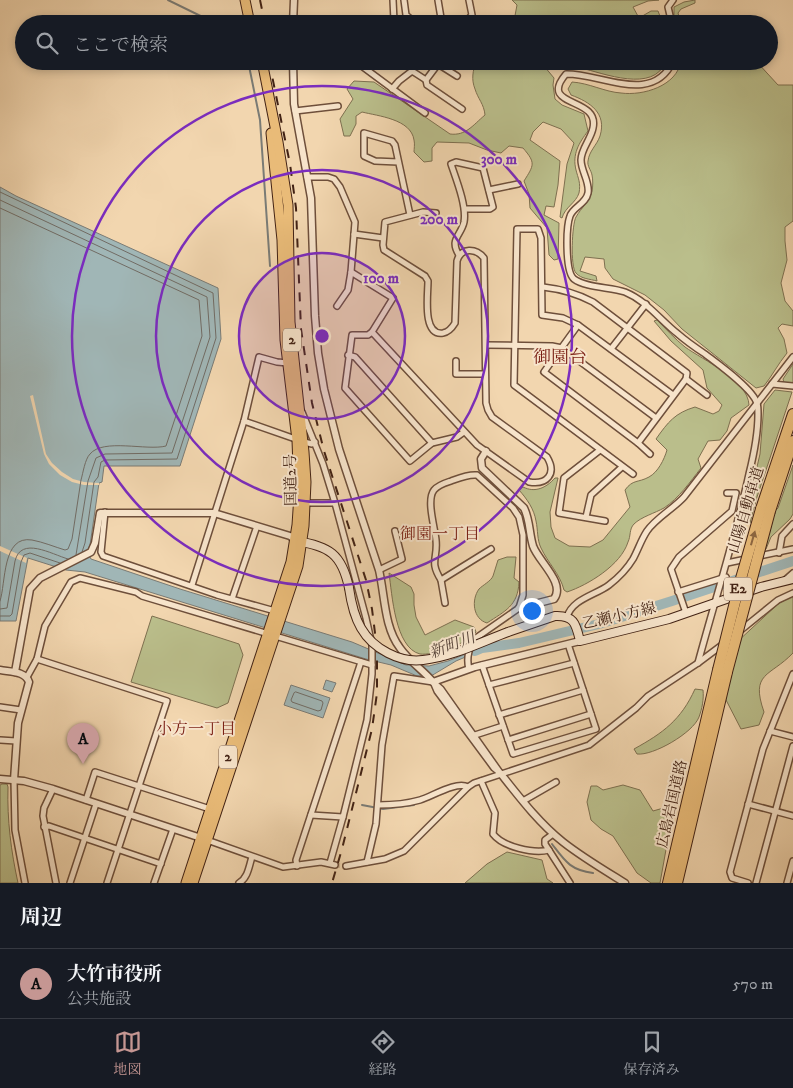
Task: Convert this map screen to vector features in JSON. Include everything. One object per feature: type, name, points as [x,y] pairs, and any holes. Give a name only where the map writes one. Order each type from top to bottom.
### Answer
[{"type":"highway","points":[[245,0],[249,15]]},
{"type":"highway","points":[[249,0],[251,15]]},
{"type":"highway","name":"国道2号","points":[[260,70],[272,140],[278,190],[282,240],[285,340],[300,441],[306,503],[299,541]]},
{"type":"highway","name":"国道2号","points":[[186,883],[204,839],[277,614],[298,566],[300,408],[290,322],[288,205],[264,70]]},
{"type":"highway","name":"山陽自動車道","points":[[707,730],[718,711],[766,510],[793,414]]},
{"type":"highway","name":"山陽自動車道","points":[[707,730],[729,624],[766,510],[793,441]]},
{"type":"highway","name":"国道2号","points":[[193,883],[210,809],[272,634]]},
{"type":"highway","name":"広島岩国道路","points":[[668,883],[707,730]]},
{"type":"highway","name":"広島岩国道路","points":[[677,883],[707,730]]},
{"type":"main road","name":"乙瀬小方線","points":[[299,541],[328,550],[337,557],[344,568],[352,604],[362,630],[372,642],[382,650],[404,659],[423,661],[437,658],[555,616],[571,618],[575,623],[579,639],[685,611],[761,586],[793,579]]},
{"type":"street","points":[[293,15],[294,0]]},
{"type":"street","points":[[394,0],[394,15]]},
{"type":"street","points":[[404,0],[407,15]]},
{"type":"street","points":[[438,0],[440,15]]},
{"type":"street","points":[[469,0],[472,15]]},
{"type":"street","points":[[670,15],[668,7],[673,0]]},
{"type":"street","points":[[293,70],[295,111],[311,198],[315,316],[318,353],[324,389],[339,449],[379,570],[389,628],[401,650],[442,689],[501,774],[553,834],[624,883]]},
{"type":"street","points":[[367,70],[425,113]]},
{"type":"street","points":[[426,80],[434,70]]},
{"type":"street","points":[[448,70],[457,76]]},
{"type":"street","points":[[667,70],[657,80],[640,85],[620,84],[579,74],[566,74],[561,80],[559,89],[561,96],[568,102],[585,107],[593,116],[593,128],[581,158],[588,193],[583,202],[570,215],[568,223],[569,271],[574,278],[584,283],[625,292],[646,304],[677,334],[747,389],[757,403],[758,432],[754,456],[723,578],[698,663]]},
{"type":"street","points":[[392,89],[412,71],[426,80],[427,85],[462,109]]},
{"type":"street","points":[[295,111],[338,106]]},
{"type":"street","points":[[398,162],[375,161],[364,156],[364,133],[392,141],[395,145],[410,215]]},
{"type":"street","points":[[459,255],[456,250],[455,238],[464,222],[464,208],[451,164],[456,162],[483,168],[493,207],[490,209],[464,208]]},
{"type":"street","points":[[307,177],[328,177],[334,179],[340,187],[353,216],[354,234],[348,290],[337,306]]},
{"type":"street","points":[[489,190],[518,184]]},
{"type":"street","points":[[372,332],[464,432],[486,452],[529,482],[545,481],[550,476],[551,469],[547,457],[492,417],[488,410],[485,374],[484,258],[475,251],[462,252],[459,255],[456,261],[455,323],[453,328],[439,333],[434,332],[428,323],[428,281],[425,276],[384,250],[385,222],[423,212],[436,212]]},
{"type":"street","points":[[633,474],[514,385],[517,229],[538,229],[541,238],[542,315],[563,318],[578,325],[673,395]]},
{"type":"street","points":[[354,234],[383,238]]},
{"type":"street","points":[[351,272],[393,298],[372,332],[368,335],[352,335],[345,388],[410,461],[432,443],[457,437],[464,432]]},
{"type":"street","points":[[543,287],[561,289],[578,294],[593,302],[688,373],[686,379],[638,443]]},
{"type":"street","points":[[611,349],[646,304]]},
{"type":"street","points":[[578,325],[544,372],[650,454]]},
{"type":"street","points":[[486,345],[552,346],[562,348],[656,418]]},
{"type":"street","points":[[348,355],[355,357],[432,443]]},
{"type":"street","points":[[192,585],[244,421],[260,357],[288,363]]},
{"type":"street","points":[[567,617],[574,605],[608,586],[621,574],[632,559],[648,529],[658,519],[672,510],[684,497],[793,357]]},
{"type":"street","points":[[456,361],[456,374],[485,374]]},
{"type":"street","points":[[686,379],[707,394]]},
{"type":"street","points":[[772,384],[793,386]]},
{"type":"street","points":[[0,779],[14,780],[53,789],[283,867],[314,863],[332,864],[367,720],[372,645],[336,504],[315,442],[300,408]]},
{"type":"street","points":[[244,421],[300,441],[312,444],[315,442]]},
{"type":"street","points":[[600,450],[564,478],[559,513],[605,521]]},
{"type":"street","points":[[468,667],[470,644],[476,638],[519,608],[554,599],[556,595],[554,578],[534,547],[528,516],[524,508],[482,468],[481,459],[486,452]]},
{"type":"street","points":[[586,517],[591,494],[622,467]]},
{"type":"street","points":[[445,603],[441,580],[434,565],[436,545],[433,529],[432,495],[434,490],[440,485],[471,474],[477,475],[513,508],[519,517],[523,535],[523,596],[519,608]]},
{"type":"street","points":[[685,611],[671,573],[673,564],[732,511],[736,493],[727,493]]},
{"type":"street","points":[[306,503],[336,504]]},
{"type":"street","points":[[105,512],[102,556],[277,614]]},
{"type":"street","points":[[16,672],[29,595],[33,584],[40,578],[87,555],[94,546],[100,513],[214,513],[290,536],[299,541]]},
{"type":"street","points":[[780,553],[782,536],[793,524]]},
{"type":"street","points":[[232,600],[257,526]]},
{"type":"street","points":[[379,570],[402,559],[395,531]]},
{"type":"street","points":[[441,580],[491,549]]},
{"type":"street","points":[[726,563],[793,550]]},
{"type":"street","points":[[784,581],[793,573]]},
{"type":"street","points":[[27,677],[37,659],[45,626],[72,582],[80,578],[136,592],[142,596],[362,662],[372,663]]},
{"type":"street","points":[[679,593],[723,578]]},
{"type":"street","points":[[346,866],[349,867],[386,859],[404,851],[468,787],[589,745],[648,696],[698,663],[778,600],[793,593]]},
{"type":"street","points":[[367,862],[376,824],[382,745],[394,676],[431,679],[468,667],[568,644],[579,639]]},
{"type":"street","points":[[482,665],[513,754],[596,729],[568,644]]},
{"type":"street","points":[[37,659],[167,702],[107,883]]},
{"type":"street","points":[[297,866],[296,860],[362,662]]},
{"type":"street","points":[[489,685],[574,663]]},
{"type":"street","points":[[0,670],[24,674],[29,682],[18,723],[14,780],[15,830],[25,883]]},
{"type":"street","points":[[748,883],[733,879],[729,874],[763,749],[793,674]]},
{"type":"street","points":[[431,679],[437,691],[494,768],[501,774]]},
{"type":"street","points":[[499,715],[583,690]]},
{"type":"street","points":[[0,707],[22,710]]},
{"type":"street","points":[[508,740],[591,714]]},
{"type":"street","points":[[475,735],[503,726]]},
{"type":"street","points":[[770,731],[793,737]]},
{"type":"street","points":[[0,740],[16,741]]},
{"type":"street","points":[[756,883],[793,746]]},
{"type":"street","points":[[86,800],[95,772],[210,809]]},
{"type":"street","points":[[482,781],[495,813],[493,834],[495,837],[506,845],[542,852],[549,850]]},
{"type":"street","points":[[523,801],[556,782]]},
{"type":"street","points":[[378,805],[396,805],[421,800],[457,785],[468,787]]},
{"type":"street","points":[[53,789],[44,808],[43,816],[56,883]]},
{"type":"street","points":[[70,883],[96,804]]},
{"type":"street","points":[[748,804],[793,816]]},
{"type":"street","points":[[311,815],[343,818]]},
{"type":"street","points":[[44,827],[49,826],[161,864]]},
{"type":"street","points":[[154,883],[173,830]]},
{"type":"street","points":[[553,834],[546,840],[545,844],[570,883]]},
{"type":"street","points":[[238,883],[243,881],[246,876],[252,857]]},
{"type":"street","points":[[787,883],[793,861]]},
{"type":"green space","points":[[512,0],[659,0],[648,1],[633,7],[637,15],[515,15],[517,5]]},
{"type":"green space","points":[[695,0],[695,3],[681,9],[679,15],[674,15],[674,7],[684,2]]},
{"type":"green space","points":[[651,11],[658,11],[660,15],[644,15]]},
{"type":"green space","points":[[474,70],[547,70],[554,78],[555,99],[562,105],[584,114],[588,131],[579,144],[575,159],[579,193],[562,218],[560,217],[567,164],[574,143],[561,129],[543,122],[533,132],[530,140],[560,161],[554,207],[546,206],[544,215],[559,223],[558,259],[554,260],[549,255],[547,228],[530,208],[529,194],[524,181],[532,167],[532,161],[523,148],[509,146],[501,153],[469,143],[437,142],[432,148],[432,161],[424,162],[414,152],[414,140],[412,133],[407,127],[385,117],[362,112],[356,116],[356,124],[350,136],[344,136],[340,119],[353,99],[347,89],[354,81],[374,82],[450,134],[465,132],[485,115],[476,93]]},
{"type":"green space","points":[[588,70],[661,70],[651,77],[640,79],[614,77]]},
{"type":"green space","points":[[678,70],[764,70],[778,85],[793,85],[793,221],[785,227],[787,260],[781,283],[785,301],[793,311],[793,326],[782,324],[778,328],[784,339],[787,353],[764,386],[756,388],[682,329],[664,310],[645,295],[613,279],[605,268],[604,259],[585,257],[580,271],[596,276],[597,281],[580,276],[574,269],[573,228],[576,217],[592,191],[592,173],[588,161],[602,128],[599,115],[595,110],[585,101],[571,95],[568,89],[572,82],[621,93],[639,93],[658,87],[673,77]]},
{"type":"green space","points":[[657,320],[685,347],[733,379],[747,396],[749,405],[731,418],[727,431],[720,440],[708,441],[698,459],[701,468],[679,495],[664,508],[634,524],[631,528],[629,540],[618,559],[594,579],[567,592],[564,590],[560,579],[541,548],[534,512],[519,490],[523,487],[532,490],[540,488],[558,478],[550,512],[551,527],[555,538],[569,546],[590,547],[603,540],[630,507],[625,490],[633,483],[649,477],[660,465],[667,450],[656,439],[668,423],[682,412],[695,407],[713,414],[719,411],[722,405],[707,388],[703,370],[671,341],[654,321]]},
{"type":"green space","points":[[793,364],[793,384],[784,383],[783,379]]},
{"type":"green space","points":[[775,390],[792,392],[750,523],[746,514],[760,454],[764,404]]},
{"type":"green space","points":[[793,465],[793,514],[771,537],[766,549],[764,549],[775,511],[778,508]]},
{"type":"green space","points":[[516,557],[514,578],[519,582],[516,597],[509,607],[487,623],[482,621],[476,613],[474,604],[476,593],[492,578],[498,560]]},
{"type":"green space","points":[[389,573],[411,587],[414,594],[416,617],[425,635],[455,620],[474,627],[476,632],[461,643],[437,652],[420,654],[412,650],[405,642],[396,619]]},
{"type":"green space","points":[[793,597],[793,653],[765,676],[761,682],[759,689],[760,699],[764,712],[759,725],[741,729],[725,698],[737,642],[778,604]]},
{"type":"green space","points":[[152,616],[239,644],[243,655],[228,703],[217,708],[131,682]]},
{"type":"green space","points":[[695,689],[703,690],[703,700],[699,717],[689,730],[662,747],[644,754],[637,754],[634,749],[670,725],[684,709]]},
{"type":"green space","points":[[7,784],[8,787],[10,835],[18,883],[0,883],[0,785]]},
{"type":"green space","points":[[623,785],[640,790],[653,811],[674,805],[660,883],[651,883],[637,873],[613,836],[591,820],[587,802],[591,786],[597,786],[603,790]]},
{"type":"green space","points":[[507,852],[542,860],[547,879],[553,883],[465,883],[487,864]]},
{"type":"water","points":[[0,187],[218,288],[221,339],[180,466],[104,466],[102,482],[99,483],[90,545],[87,552],[91,559],[180,589],[352,642],[406,665],[429,666],[489,647],[456,661],[431,676],[417,676],[391,665],[366,659],[85,572],[66,570],[28,558],[16,621],[0,621]]},
{"type":"water","points":[[326,680],[336,683],[332,692],[323,689]]},
{"type":"water","points":[[291,685],[330,698],[323,718],[284,705]]},
{"type":"pier","points":[[33,395],[46,454],[52,463],[73,479],[99,483],[99,485],[84,485],[72,482],[60,475],[49,464],[44,454],[30,396]]},
{"type":"pier","points":[[0,546],[27,558],[26,563],[0,551]]},
{"type":"waterway","points":[[168,0],[199,15]]},
{"type":"waterway","points":[[250,70],[260,120],[270,266]]},
{"type":"waterway","name":"新町川","points":[[475,651],[482,648],[519,643],[599,624],[793,561]]},
{"type":"waterway","points":[[362,805],[383,809],[414,805]]},
{"type":"waterway","points":[[552,844],[573,867],[593,873]]},
{"type":"tunnel","points":[[335,865],[346,866]]},
{"type":"railway","points":[[260,0],[263,15]]},
{"type":"railway","points":[[271,70],[290,164],[296,208],[301,329],[312,403],[324,451],[366,580],[377,649],[377,693],[372,729],[332,883]]},
{"type":"place","name":"大竹市役所","points":[[83,764]]},
{"type":"district","name":"御園台","points":[[560,358]]},
{"type":"district","name":"御園一丁目","points":[[440,534]]},
{"type":"district","name":"小方一丁目","points":[[196,729]]}]
